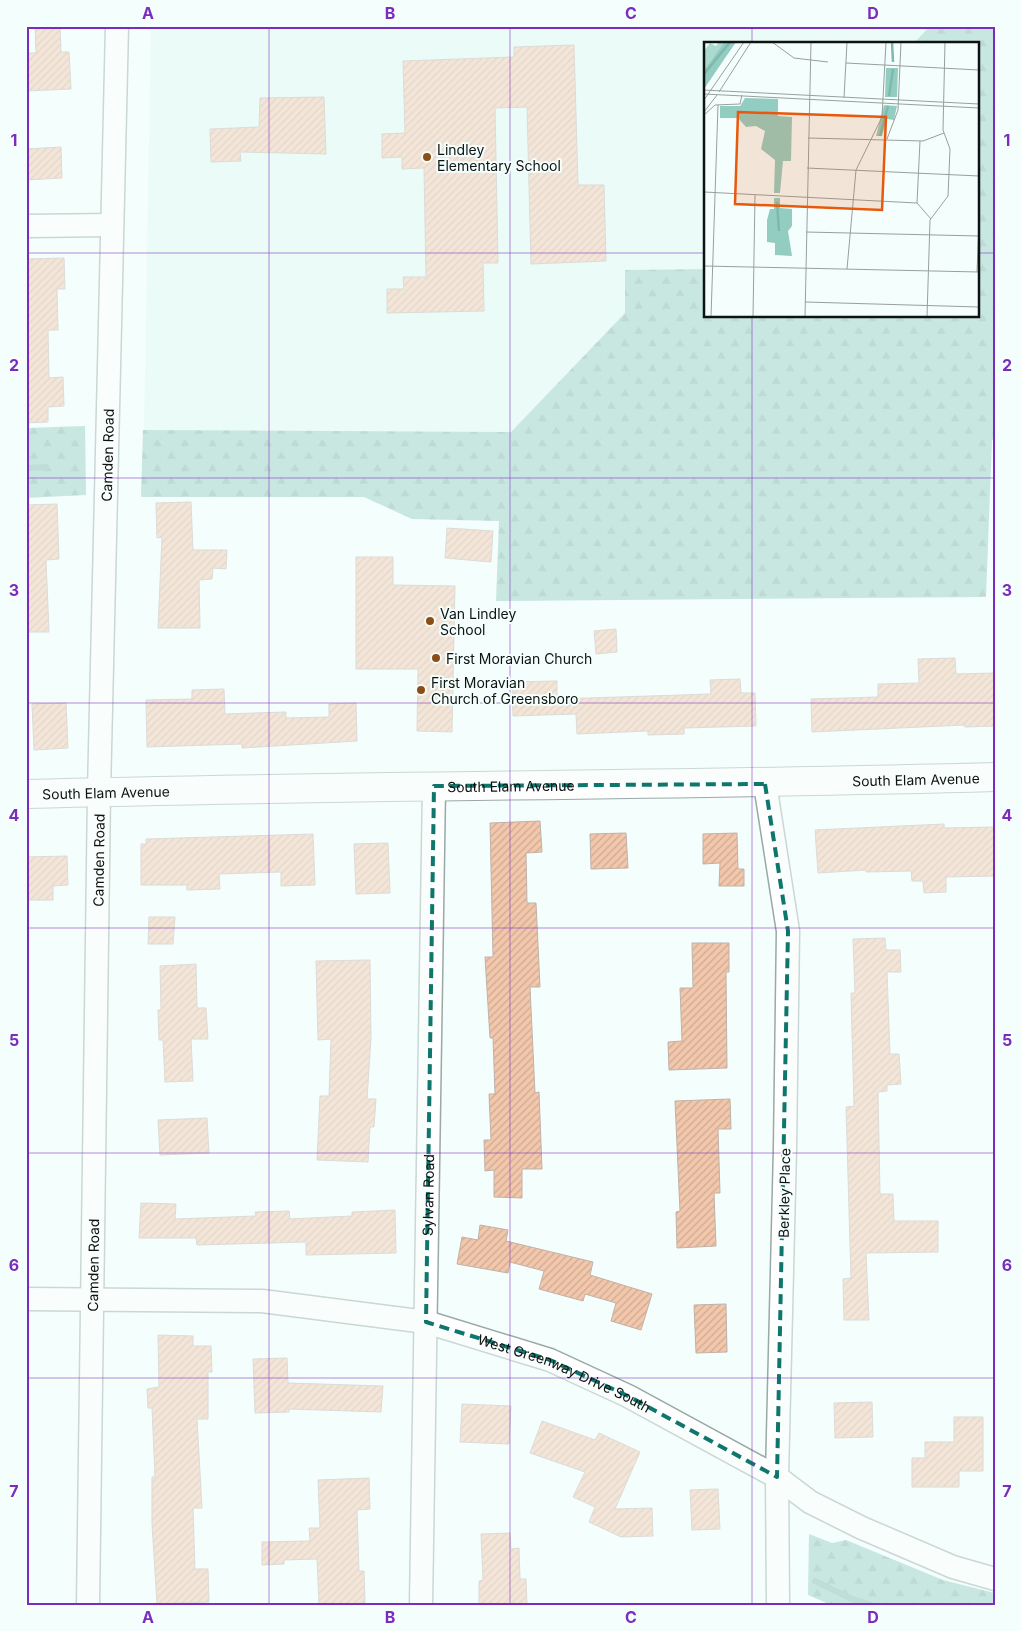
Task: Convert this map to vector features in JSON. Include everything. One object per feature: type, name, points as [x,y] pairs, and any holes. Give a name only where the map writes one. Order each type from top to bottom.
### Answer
[{"type":"street","name":"Camden Road","points":[[88,1605],[100,792],[117,26]]},
{"type":"street","points":[[26,226],[112,225]]},
{"type":"street","name":"South Elam Avenue","points":[[26,794],[434,786],[765,784],[995,777]]},
{"type":"street","name":"Berkley Place","points":[[765,784],[788,931],[786,1148],[777,1477],[778,1605]]},
{"type":"street","name":"Sylvan Road","points":[[421,1605],[434,786]]},
{"type":"street","name":"West Greenway Drive South","points":[[26,1299],[262,1301],[426,1322],[550,1360],[628,1396],[777,1477],[810,1502],[862,1528],[953,1567],[995,1579]]},
{"type":"highlighted area","points":[[765,784],[788,931],[777,1477],[628,1396],[550,1360],[426,1322],[434,786]]},
{"type":"shaded area","name":"Lindley Elementary School","points":[[151,26],[930,26],[915,42],[704,42],[704,269],[625,270],[625,313],[511,432],[144,430]]},
{"type":"green space","points":[[930,26],[995,26],[995,439],[992,440],[986,597],[496,601],[499,521],[412,519],[364,497],[141,497],[143,430],[511,432],[625,313],[625,270],[704,269],[704,318],[978,318],[978,42],[915,42]]},
{"type":"green space","points":[[85,426],[86,495],[26,498],[26,428]]},
{"type":"green space","points":[[809,1534],[832,1543],[846,1540],[943,1580],[995,1593],[995,1605],[831,1605],[808,1595]]},
{"type":"building","points":[[35,26],[60,26],[61,52],[69,52],[71,89],[26,91],[26,53],[36,53]]},
{"type":"building","points":[[574,45],[578,185],[604,185],[606,261],[531,264],[527,107],[495,108],[498,263],[483,263],[484,311],[387,313],[387,289],[404,289],[403,277],[426,277],[424,168],[402,169],[402,157],[382,158],[382,134],[405,133],[403,61],[514,57],[514,47]]},
{"type":"building","points":[[324,97],[326,154],[240,152],[241,161],[211,162],[210,129],[259,127],[260,98]]},
{"type":"building","points":[[61,147],[62,178],[26,180],[26,149]]},
{"type":"building","points":[[64,258],[65,289],[57,289],[58,330],[48,330],[49,378],[63,377],[64,406],[48,407],[48,422],[26,423],[26,259]]},
{"type":"building","points":[[191,502],[193,550],[227,550],[226,569],[213,568],[212,579],[199,580],[200,628],[158,628],[162,537],[157,538],[156,503]]},
{"type":"building","points":[[57,504],[59,559],[46,560],[49,632],[26,632],[26,505]]},
{"type":"building","points":[[447,528],[493,531],[491,562],[445,558]]},
{"type":"building","points":[[356,557],[393,557],[393,585],[455,586],[452,732],[417,731],[418,669],[356,669]]},
{"type":"building","points":[[616,629],[617,652],[596,654],[594,631]]},
{"type":"building","points":[[955,658],[956,674],[995,673],[995,726],[965,727],[965,725],[812,732],[811,699],[878,697],[878,684],[919,683],[918,659]]},
{"type":"building","points":[[740,679],[741,693],[755,693],[756,726],[684,728],[684,734],[648,735],[648,731],[577,734],[576,714],[513,716],[512,682],[557,681],[557,699],[711,694],[710,680]]},
{"type":"building","points":[[224,689],[225,714],[286,712],[286,718],[329,717],[329,704],[356,703],[357,741],[242,748],[242,744],[147,747],[146,700],[192,699],[192,690]]},
{"type":"building","points":[[66,703],[68,748],[34,750],[32,704]]},
{"type":"building","points":[[540,821],[542,852],[526,853],[527,903],[536,903],[540,987],[530,987],[535,1093],[539,1092],[542,1169],[522,1169],[522,1198],[494,1197],[494,1170],[485,1171],[484,1140],[491,1140],[489,1094],[495,1094],[493,1038],[490,1038],[485,957],[493,957],[490,823]]},
{"type":"building","points":[[944,824],[944,828],[995,827],[995,876],[946,877],[946,892],[924,893],[923,881],[912,881],[911,871],[866,872],[866,870],[818,873],[815,830]]},
{"type":"building","points":[[626,833],[628,868],[591,869],[590,834]]},
{"type":"building","points":[[737,833],[738,869],[744,869],[744,886],[719,886],[720,863],[703,864],[703,834]]},
{"type":"building","points":[[313,834],[315,885],[281,886],[281,872],[219,874],[220,889],[187,890],[187,885],[141,885],[141,844],[146,844],[146,839]]},
{"type":"building","points":[[388,843],[390,893],[356,894],[354,844]]},
{"type":"building","points":[[67,856],[68,885],[53,886],[53,900],[26,900],[26,857]]},
{"type":"building","points":[[149,917],[175,917],[173,944],[148,944]]},
{"type":"building","points":[[885,938],[886,950],[900,950],[901,972],[887,972],[890,1054],[899,1054],[901,1084],[887,1085],[887,1091],[878,1092],[880,1194],[893,1194],[894,1221],[938,1221],[938,1252],[866,1253],[869,1320],[844,1320],[843,1279],[851,1278],[846,1107],[854,1106],[851,993],[855,993],[853,939]]},
{"type":"building","points":[[692,943],[729,943],[729,972],[726,972],[727,1068],[669,1070],[668,1042],[682,1041],[680,988],[693,988]]},
{"type":"building","points":[[370,960],[371,1038],[367,1099],[376,1099],[374,1127],[370,1127],[368,1162],[317,1160],[320,1096],[329,1096],[331,1039],[318,1040],[316,961]]},
{"type":"building","points":[[196,964],[197,1008],[206,1008],[208,1039],[191,1039],[193,1081],[165,1082],[163,1040],[159,1040],[158,1010],[161,1010],[160,966]]},
{"type":"building","points":[[730,1099],[731,1129],[718,1129],[720,1193],[714,1193],[716,1246],[677,1248],[676,1212],[680,1211],[675,1101]]},
{"type":"building","points":[[207,1118],[209,1153],[160,1155],[158,1120]]},
{"type":"building","points":[[141,1203],[176,1204],[175,1219],[256,1216],[255,1212],[289,1211],[290,1219],[352,1216],[352,1212],[395,1210],[396,1253],[306,1255],[306,1242],[197,1245],[196,1238],[139,1238]]},
{"type":"building","points":[[480,1225],[508,1230],[506,1241],[593,1262],[590,1275],[652,1294],[641,1330],[611,1321],[616,1303],[585,1294],[583,1301],[539,1289],[544,1271],[510,1262],[508,1273],[457,1264],[462,1237],[478,1240]]},
{"type":"building","points":[[726,1304],[727,1352],[696,1353],[694,1305]]},
{"type":"building","points":[[158,1335],[193,1336],[193,1346],[211,1346],[212,1372],[208,1372],[208,1419],[197,1419],[202,1508],[193,1508],[195,1569],[208,1569],[209,1602],[157,1604],[152,1524],[152,1477],[155,1477],[152,1408],[148,1408],[147,1389],[159,1387]]},
{"type":"building","points":[[287,1358],[288,1383],[383,1386],[381,1412],[289,1409],[289,1412],[255,1413],[253,1359]]},
{"type":"building","points":[[872,1402],[873,1437],[835,1438],[834,1403]]},
{"type":"building","points":[[462,1404],[511,1406],[509,1444],[460,1442]]},
{"type":"building","points":[[954,1417],[983,1417],[983,1471],[959,1471],[959,1487],[912,1487],[912,1458],[925,1458],[925,1442],[954,1442]]},
{"type":"building","points":[[542,1421],[595,1440],[599,1433],[640,1452],[615,1509],[652,1508],[653,1536],[621,1537],[589,1522],[595,1507],[573,1497],[585,1472],[530,1453]]},
{"type":"building","points":[[369,1478],[370,1509],[357,1510],[359,1571],[364,1571],[365,1603],[319,1605],[317,1559],[284,1560],[284,1564],[262,1565],[262,1542],[310,1541],[309,1528],[320,1528],[318,1480]]},
{"type":"building","points":[[718,1489],[720,1529],[692,1530],[690,1490]]},
{"type":"building","points":[[510,1533],[511,1549],[519,1548],[520,1579],[526,1579],[527,1605],[479,1605],[479,1581],[483,1580],[481,1534]]},
{"type":"waterway","points":[[26,468],[46,467]]},
{"type":"waterway","points":[[815,1581],[852,1599],[872,1605]]},
{"type":"place","name":"Lindley Elementary School","points":[[427,157]]},
{"type":"place","name":"Van Lindley School","points":[[430,621]]},
{"type":"place","name":"First Moravian Church","points":[[436,658]]},
{"type":"place","name":"First Moravian Church of Greensboro","points":[[421,690]]}]
